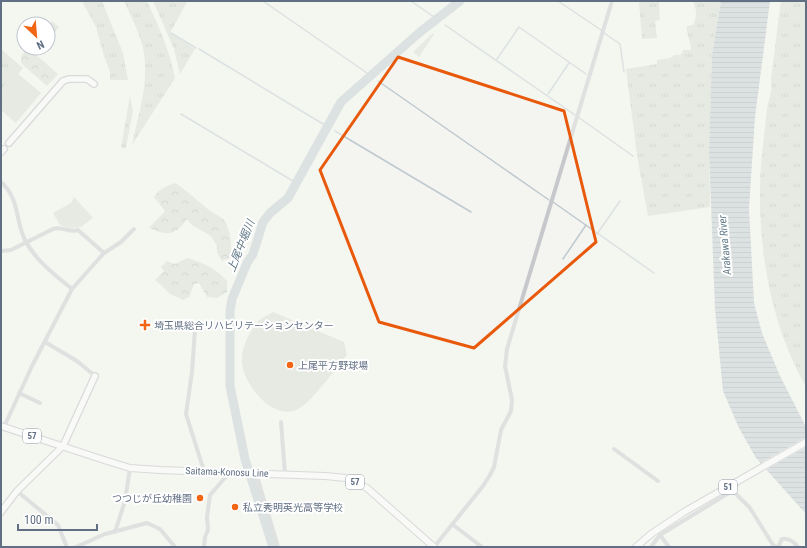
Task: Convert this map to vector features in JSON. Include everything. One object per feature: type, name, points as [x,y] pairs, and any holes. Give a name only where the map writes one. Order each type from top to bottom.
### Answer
[{"type":"main road","name":"Saitama-Konosu Line","points":[[2,426],[130,468],[336,476],[356,482],[375,494],[434,547]]},
{"type":"main road","name":"51","points":[[636,547],[651,534],[684,512],[806,442]]},
{"type":"street","points":[[434,547],[490,475],[496,459],[501,430],[511,411],[512,400],[505,366],[507,349],[612,1]]},
{"type":"street","points":[[9,143],[63,80],[87,79],[94,84]]},
{"type":"street","points":[[1,182],[8,188],[14,200],[20,226],[26,242],[47,268],[72,289]]},
{"type":"street","points":[[1,251],[11,250],[58,227],[69,231],[78,230],[104,253]]},
{"type":"street","points":[[2,426],[72,289],[104,253],[121,242],[134,229]]},
{"type":"street","points":[[195,329],[192,372],[186,414],[204,471]]},
{"type":"street","points":[[1,512],[17,491],[63,446],[95,376],[77,361],[45,342]]},
{"type":"street","points":[[19,393],[40,403]]},
{"type":"street","points":[[281,422],[285,474]]},
{"type":"street","points":[[614,449],[658,481]]},
{"type":"street","points":[[115,532],[125,501],[130,468]]},
{"type":"street","points":[[204,547],[205,537],[208,530],[207,517],[210,495],[230,472]]},
{"type":"street","points":[[251,473],[278,547]]},
{"type":"street","points":[[725,483],[750,508],[773,545],[777,547],[782,539],[786,538],[798,547]]},
{"type":"street","points":[[17,491],[58,525],[66,547]]},
{"type":"street","points":[[651,547],[660,535],[732,491]]},
{"type":"street","points":[[76,547],[106,534],[148,523],[160,529],[174,547]]},
{"type":"street","points":[[452,524],[482,547]]},
{"type":"street","points":[[660,535],[669,547]]},
{"type":"highlighted area","points":[[398,57],[564,111],[596,242],[474,348],[379,322],[320,170]]},
{"type":"green space","points":[[82,1],[102,1],[123,53],[128,80],[110,80],[110,72],[96,27]]},
{"type":"green space","points":[[124,1],[147,1],[167,49],[175,78],[132,145],[141,108],[145,82],[145,69],[142,44]]},
{"type":"green space","points":[[153,1],[187,2],[170,33],[195,49],[180,74],[174,49]]},
{"type":"green space","points":[[633,1],[659,1],[660,20],[655,21],[657,38],[642,39],[639,2]]},
{"type":"green space","points":[[693,1],[721,1],[712,55],[709,151],[710,207],[648,216],[637,155],[626,69],[657,64],[657,60],[670,58],[674,55],[681,55],[683,50],[691,50],[687,26],[693,25],[696,16]]},
{"type":"green space","points":[[781,1],[806,1],[806,387],[794,364],[776,316],[765,265],[760,214],[762,154]]},
{"type":"green space","points":[[433,33],[434,34],[419,57],[413,52]]},
{"type":"green space","points":[[1,49],[23,68],[18,74],[16,73],[1,90],[1,72],[3,70],[1,68]]},
{"type":"green space","points":[[37,56],[58,74],[47,86],[22,64],[21,57]]},
{"type":"green space","points":[[16,72],[41,93],[16,123],[1,110],[1,90]]},
{"type":"green space","points":[[130,96],[133,111],[126,147],[124,149],[121,147]]},
{"type":"green space","points":[[176,183],[210,211],[225,221],[229,230],[231,248],[230,258],[222,261],[217,253],[217,246],[211,236],[192,225],[187,219],[179,229],[170,233],[149,228],[165,211],[154,197],[159,191]]},
{"type":"green space","points":[[74,197],[93,218],[81,227],[70,228],[60,225],[53,213],[71,203]]},
{"type":"green space","points":[[188,258],[209,266],[218,272],[227,281],[227,292],[217,298],[207,297],[199,283],[194,284],[189,297],[183,300],[170,294],[155,280],[164,271],[161,267],[167,261],[174,264]]},
{"type":"green space","name":"上尾平方野球場","points":[[273,312],[344,342],[347,355],[310,400],[298,409],[288,412],[270,406],[261,399],[248,380],[242,362],[244,346],[252,330],[259,321]]},
{"type":"water","name":"Arakawa River","points":[[721,1],[770,1],[755,117],[749,208],[754,303],[762,333],[780,376],[806,427],[806,514],[756,458],[739,428],[723,391],[715,309],[709,151],[712,55]]},
{"type":"pier","points":[[806,437],[806,447],[765,470],[759,464]]},
{"type":"waterway","points":[[263,1],[367,73]]},
{"type":"waterway","points":[[411,1],[434,17]]},
{"type":"waterway","name":"上尾中堀川","points":[[273,547],[245,459],[230,386],[230,311],[232,299],[247,263],[253,254],[263,222],[270,213],[288,198],[341,102],[420,32],[460,1]]},
{"type":"waterway","points":[[558,1],[601,30]]},
{"type":"waterway","points":[[445,25],[575,115]]},
{"type":"waterway","points":[[497,59],[519,27],[586,74]]},
{"type":"waterway","points":[[171,33],[196,48]]},
{"type":"waterway","points":[[604,33],[620,44],[624,72]]},
{"type":"waterway","points":[[199,49],[323,124]]},
{"type":"waterway","points":[[548,94],[569,63]]},
{"type":"waterway","points":[[378,81],[549,200]]},
{"type":"waterway","points":[[181,114],[293,181]]},
{"type":"waterway","points":[[578,117],[633,156]]},
{"type":"waterway","points":[[335,131],[471,212]]},
{"type":"waterway","points":[[597,234],[620,201]]},
{"type":"waterway","points":[[553,202],[654,273]]},
{"type":"waterway","points":[[563,259],[586,225]]},
{"type":"place","name":"埼玉県総合リハビリテーションセンター","points":[[145,325]]},
{"type":"place","name":"上尾平方野球場","points":[[290,365]]},
{"type":"place","name":"つつじが丘幼稚園","points":[[200,498]]},
{"type":"place","name":"私立秀明英光高等学校","points":[[235,507]]}]
